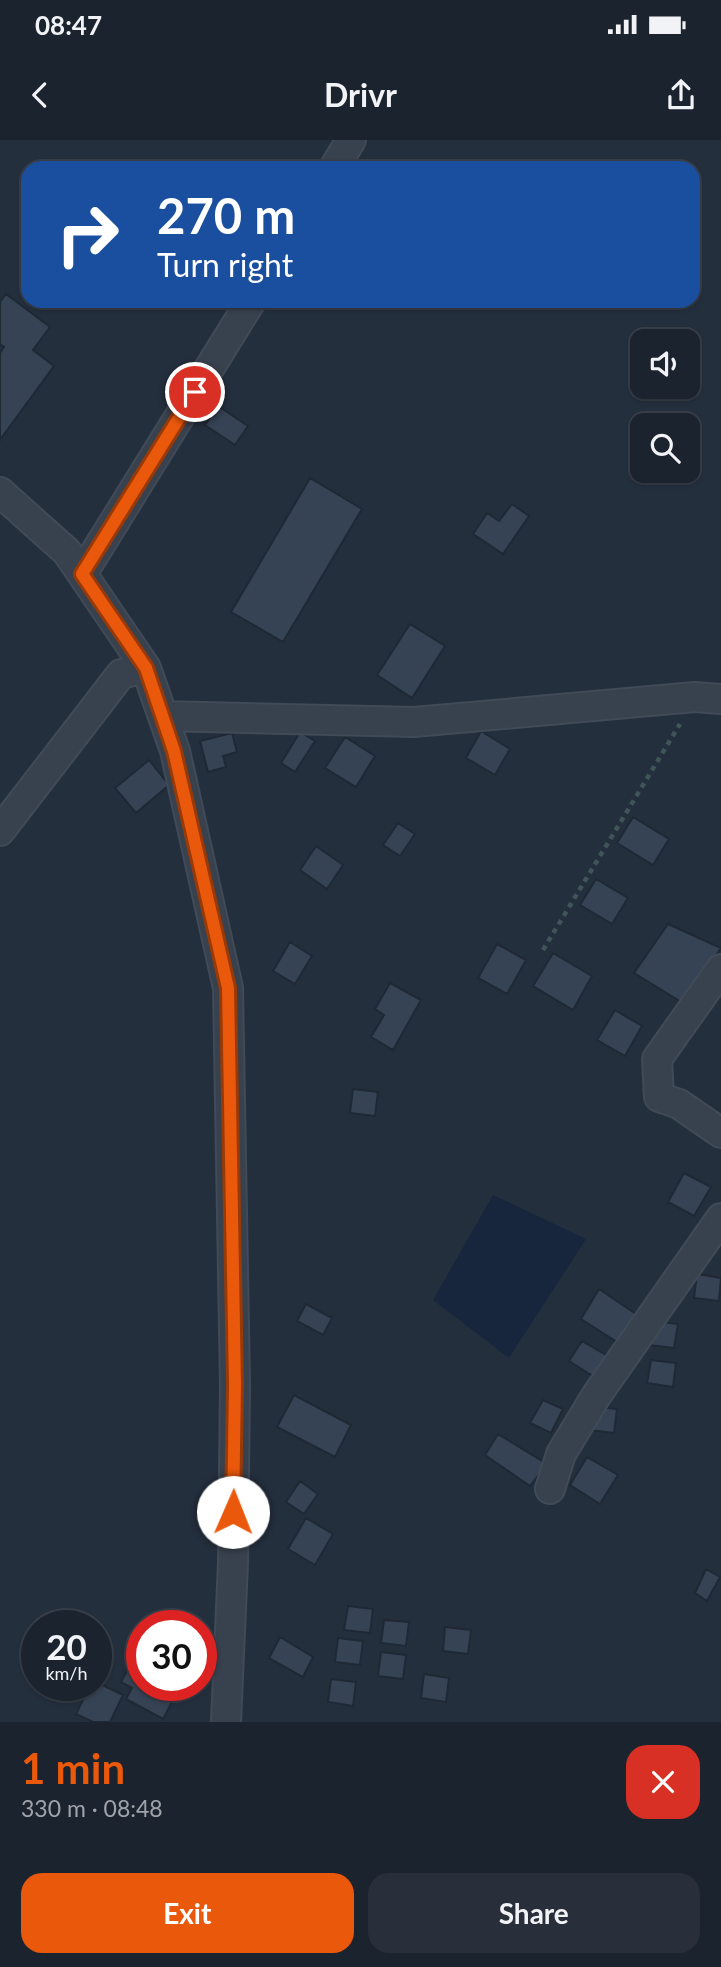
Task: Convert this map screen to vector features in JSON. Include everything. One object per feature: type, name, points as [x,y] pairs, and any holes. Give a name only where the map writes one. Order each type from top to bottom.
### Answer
[{"type":"street","points":[[338,161],[351,140]]},
{"type":"street","points":[[82,574],[247,308]]},
{"type":"street","points":[[0,492],[67,552],[146,668],[174,751],[228,988],[235,1385],[233,1563],[226,1722]]},
{"type":"street","points":[[0,831],[121,674],[146,668]]},
{"type":"street","points":[[163,716],[414,722],[680,699],[721,699]]},
{"type":"street","points":[[721,970],[657,1059],[659,1097],[679,1104],[721,1133]]},
{"type":"street","points":[[550,1489],[561,1454],[596,1396],[721,1218]]},
{"type":"path","points":[[543,950],[680,728],[680,699]]},
{"type":"water","points":[[493,1195],[586,1239],[509,1358],[433,1300]]},
{"type":"building","points":[[6,294],[21,308],[50,327],[33,350],[54,366],[0,440],[0,353],[4,347],[0,344],[0,302]]},
{"type":"building","points":[[218,406],[248,426],[235,445],[205,425]]},
{"type":"building","points":[[310,478],[362,509],[283,642],[231,612]]},
{"type":"building","points":[[512,504],[529,516],[503,554],[473,534],[487,513],[499,521]]},
{"type":"building","points":[[410,624],[445,646],[412,698],[377,675]]},
{"type":"building","points":[[481,731],[510,749],[495,775],[466,758]]},
{"type":"building","points":[[300,732],[315,741],[295,772],[281,763]]},
{"type":"building","points":[[232,733],[237,752],[223,756],[226,767],[208,772],[200,741]]},
{"type":"building","points":[[345,737],[375,756],[356,787],[325,768]]},
{"type":"building","points":[[149,760],[169,785],[136,813],[115,788]]},
{"type":"building","points":[[633,817],[669,839],[653,865],[617,843]]},
{"type":"building","points":[[398,823],[415,834],[400,856],[383,845]]},
{"type":"building","points":[[316,846],[343,865],[327,889],[300,870]]},
{"type":"building","points":[[596,879],[628,898],[612,924],[580,905]]},
{"type":"building","points":[[668,924],[721,948],[683,1003],[634,973]]},
{"type":"building","points":[[290,942],[312,956],[295,984],[273,971]]},
{"type":"building","points":[[497,944],[526,960],[507,994],[478,978]]},
{"type":"building","points":[[553,953],[592,976],[573,1010],[533,986]]},
{"type":"building","points":[[390,983],[421,1000],[393,1050],[371,1037],[384,1015],[375,1009]]},
{"type":"building","points":[[615,1010],[642,1026],[625,1056],[597,1040]]},
{"type":"building","points":[[353,1089],[378,1092],[375,1116],[350,1113]]},
{"type":"building","points":[[684,1173],[711,1187],[694,1216],[668,1202]]},
{"type":"building","points":[[697,1274],[721,1278],[719,1301],[694,1298]]},
{"type":"building","points":[[599,1289],[639,1316],[620,1344],[581,1319]]},
{"type":"building","points":[[306,1304],[332,1318],[323,1335],[297,1321]]},
{"type":"building","points":[[652,1321],[678,1324],[674,1348],[649,1345]]},
{"type":"building","points":[[582,1341],[611,1358],[599,1380],[569,1361]]},
{"type":"building","points":[[651,1360],[676,1363],[673,1387],[647,1383]]},
{"type":"building","points":[[294,1395],[351,1425],[335,1457],[277,1427]]},
{"type":"building","points":[[543,1400],[563,1409],[551,1433],[530,1423]]},
{"type":"building","points":[[592,1406],[617,1409],[614,1433],[589,1430]]},
{"type":"building","points":[[498,1434],[547,1464],[530,1486],[485,1455]]},
{"type":"building","points":[[587,1457],[618,1475],[600,1504],[570,1485]]},
{"type":"building","points":[[300,1481],[318,1494],[304,1514],[286,1502]]},
{"type":"building","points":[[306,1518],[333,1534],[315,1565],[288,1549]]},
{"type":"building","points":[[706,1569],[720,1577],[707,1601],[695,1593]]},
{"type":"building","points":[[348,1606],[373,1609],[370,1633],[344,1630]]},
{"type":"building","points":[[384,1620],[409,1622],[406,1646],[381,1643]]},
{"type":"building","points":[[445,1627],[471,1630],[468,1654],[443,1651]]},
{"type":"building","points":[[280,1637],[313,1657],[303,1677],[269,1658]]},
{"type":"building","points":[[338,1638],[363,1641],[360,1665],[335,1662]]},
{"type":"building","points":[[381,1652],[406,1655],[403,1679],[378,1676]]},
{"type":"building","points":[[424,1674],[449,1678],[446,1702],[421,1698]]},
{"type":"building","points":[[331,1679],[356,1682],[353,1706],[328,1702]]},
{"type":"building","points":[[112,1690],[123,1695],[110,1722],[93,1722],[76,1714],[82,1701],[112,1701]]},
{"type":"building","points":[[130,1701],[173,1701],[163,1719]]},
{"type":"route","points":[[195,392],[82,574],[146,668],[174,751],[228,988],[232,1092],[235,1385],[233,1512]]}]
